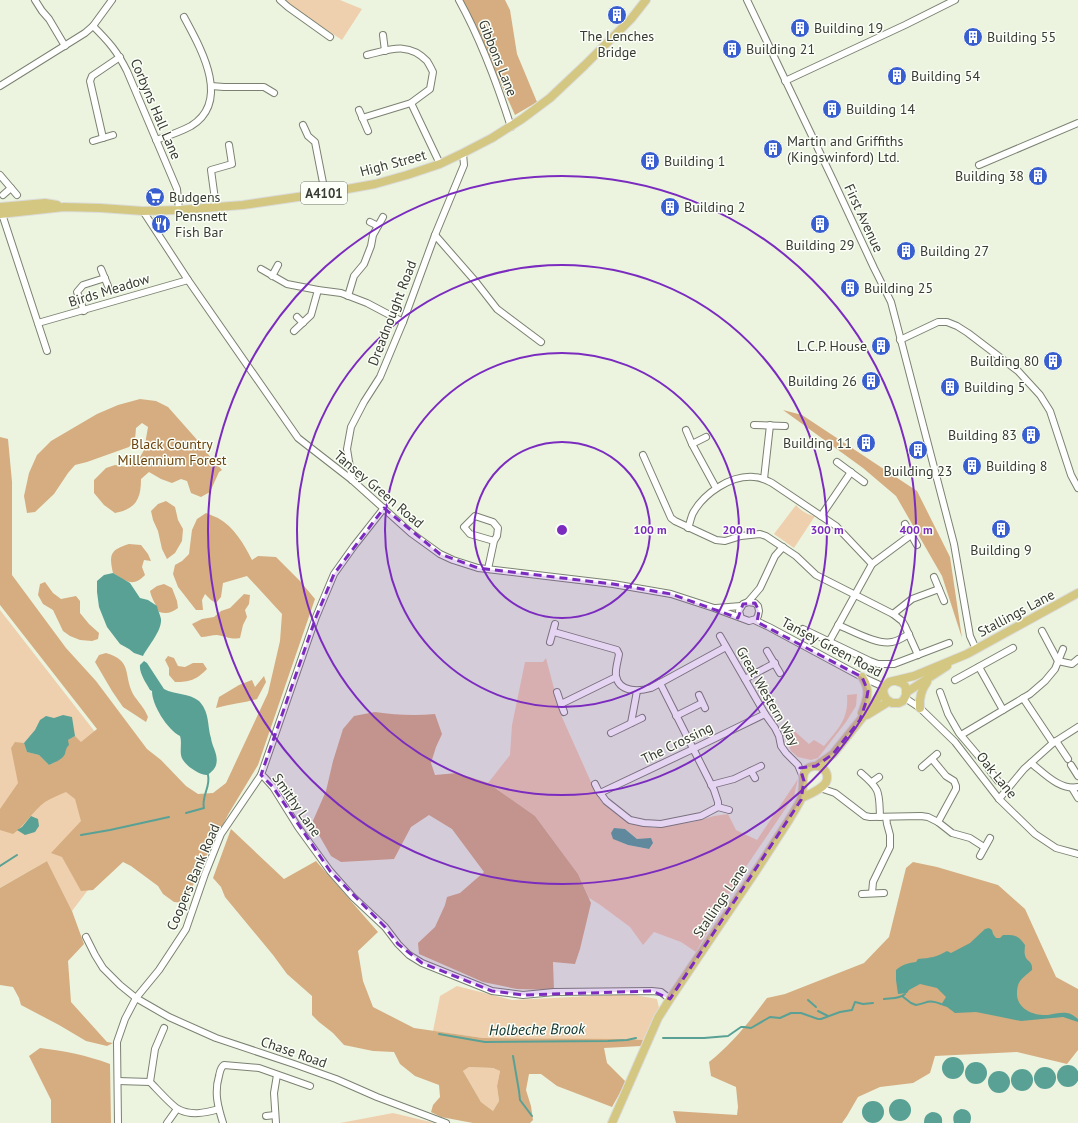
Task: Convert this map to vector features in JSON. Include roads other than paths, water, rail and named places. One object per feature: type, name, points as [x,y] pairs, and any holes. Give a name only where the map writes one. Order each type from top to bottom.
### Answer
[{"type":"main road","name":"High Street","points":[[1,212],[64,206],[143,211],[243,205],[325,193],[382,182],[407,175],[440,164],[463,153],[511,127],[522,119],[550,98],[586,65],[631,19],[646,0]]},
{"type":"main road","name":"Stallings Lane","points":[[966,654],[1078,593]]},
{"type":"main road","points":[[860,720],[888,702],[899,703],[906,695],[931,676],[966,654]]},
{"type":"main road","points":[[833,754],[826,783],[819,789],[809,788],[803,779],[804,772],[833,754],[889,682],[914,676],[966,654]]},
{"type":"main road","points":[[920,708],[919,701],[922,688],[931,676]]},
{"type":"main road","points":[[860,720],[868,691],[867,683],[862,677]]},
{"type":"main road","points":[[896,680],[900,681],[905,686],[906,695]]},
{"type":"main road","points":[[884,689],[888,702]]},
{"type":"main road","points":[[813,766],[821,767],[825,770],[827,777]]},
{"type":"main road","name":"Stallings Lane","points":[[612,1123],[658,1018],[773,846],[802,798],[803,779]]},
{"type":"main road","name":"Stallings Lane","points":[[802,798],[819,789]]},
{"type":"street","points":[[36,0],[65,46]]},
{"type":"street","points":[[0,86],[85,33],[93,26],[112,0]]},
{"type":"street","points":[[280,0],[330,37]]},
{"type":"street","name":"Gibbons Lane","points":[[459,0],[488,59],[511,127]]},
{"type":"street","name":"First Avenue","points":[[747,0],[891,302],[954,544],[970,636],[976,649]]},
{"type":"street","points":[[785,81],[955,0]]},
{"type":"street","points":[[156,140],[190,126],[200,119],[206,112],[210,101],[211,86],[209,71],[198,44],[184,17]]},
{"type":"street","name":"Corbyns Hall Lane","points":[[93,26],[109,42],[120,57],[177,188],[179,210]]},
{"type":"street","points":[[383,35],[385,51]]},
{"type":"street","points":[[362,118],[411,103],[430,89],[433,72],[427,61],[415,52],[405,48],[367,55]]},
{"type":"street","points":[[103,138],[90,81],[92,76],[120,57]]},
{"type":"street","points":[[211,86],[264,87],[274,93]]},
{"type":"street","points":[[411,103],[440,164]]},
{"type":"street","points":[[359,110],[368,131]]},
{"type":"street","points":[[979,165],[1078,123]]},
{"type":"street","points":[[303,125],[308,136],[315,142],[325,193]]},
{"type":"street","points":[[93,141],[113,135]]},
{"type":"street","points":[[302,141],[308,136]]},
{"type":"street","points":[[216,207],[211,170],[232,164],[229,145]]},
{"type":"street","name":"Dreadnought Road","points":[[352,480],[347,449],[351,427],[364,402],[380,377],[403,322],[435,235],[464,165],[463,153]]},
{"type":"street","points":[[0,175],[17,195]]},
{"type":"street","points":[[3,195],[11,188]]},
{"type":"street","name":"Tansey Green Road","points":[[143,211],[188,280],[298,438],[352,480],[411,532],[440,554],[478,568],[613,584],[671,594],[748,621],[754,620],[770,627],[884,689]]},
{"type":"street","points":[[1,212],[47,351]]},
{"type":"street","points":[[348,296],[354,276],[364,264],[373,235],[383,217]]},
{"type":"street","points":[[370,222],[378,226]]},
{"type":"street","points":[[435,235],[476,282],[497,309],[541,342]]},
{"type":"street","points":[[272,276],[278,265]]},
{"type":"street","points":[[101,269],[108,286]]},
{"type":"street","points":[[261,269],[287,284],[341,294],[367,303],[403,322]]},
{"type":"street","points":[[84,311],[77,292],[83,285],[105,278]]},
{"type":"street","name":"Birds Meadow","points":[[38,323],[188,280]]},
{"type":"street","points":[[294,331],[311,315],[318,290]]},
{"type":"street","points":[[297,317],[303,323]]},
{"type":"street","points":[[900,340],[938,322],[947,322],[968,333],[1018,371],[1040,395],[1050,411],[1068,467],[1078,488]]},
{"type":"street","points":[[754,425],[785,426]]},
{"type":"street","points":[[764,479],[770,426]]},
{"type":"street","points":[[686,430],[716,488]]},
{"type":"street","points":[[692,444],[706,437]]},
{"type":"street","points":[[643,455],[671,518],[675,522],[716,540],[726,541],[741,536],[760,534],[766,536],[796,556],[816,575],[893,614],[902,621],[918,655]]},
{"type":"street","points":[[837,462],[864,482]]},
{"type":"street","points":[[821,516],[851,472]]},
{"type":"street","points":[[688,528],[696,509],[716,488],[735,480],[754,477],[764,479],[772,483],[836,526],[872,564]]},
{"type":"street","name":"Smithy Lane","points":[[384,508],[334,574],[316,617],[261,775],[273,787],[298,827],[330,871],[385,927],[398,944],[409,955],[422,963],[492,991],[523,994],[554,992],[652,991],[661,992],[670,999]]},
{"type":"street","points":[[488,569],[498,528],[493,522],[475,516],[464,527],[470,534],[494,541]]},
{"type":"street","points":[[904,524],[917,545]]},
{"type":"street","points":[[829,642],[872,564],[911,535]]},
{"type":"street","points":[[754,620],[757,618],[759,613],[758,606],[760,588],[775,556],[783,547]]},
{"type":"street","points":[[934,577],[944,601]]},
{"type":"street","name":"Tansey Green Road","points":[[714,608],[741,606],[748,602],[760,588]]},
{"type":"street","points":[[893,614],[912,599],[939,589]]},
{"type":"street","points":[[748,602],[752,602],[758,606]]},
{"type":"street","points":[[741,606],[739,611],[742,618]]},
{"type":"street","name":"Tansey Green Road","points":[[759,613],[770,627]]},
{"type":"street","points":[[550,642],[555,624]]},
{"type":"street","points":[[838,625],[878,642],[886,643],[898,641],[909,634]]},
{"type":"street","points":[[803,629],[878,664],[894,664],[949,643]]},
{"type":"street","points":[[1042,631],[1058,661],[1072,664],[1078,659]]},
{"type":"street","points":[[554,632],[617,650],[619,654],[616,677],[623,687],[638,691],[650,688],[726,647]]},
{"type":"street","name":"Great Western Way","points":[[720,636],[765,714],[775,728],[779,736],[781,746],[798,765]]},
{"type":"street","points":[[955,680],[1013,648]]},
{"type":"street","points":[[961,735],[1030,694],[1045,681],[1055,669],[1062,649]]},
{"type":"street","points":[[767,651],[780,673]]},
{"type":"street","points":[[745,679],[775,663]]},
{"type":"street","points":[[979,666],[1004,710]]},
{"type":"street","points":[[560,704],[616,677]]},
{"type":"street","points":[[660,683],[711,786],[718,802],[718,807]]},
{"type":"street","points":[[631,723],[638,691]]},
{"type":"street","points":[[557,692],[564,712]]},
{"type":"street","points":[[940,692],[948,714],[961,735],[981,759]]},
{"type":"street","points":[[676,716],[703,706],[698,695]]},
{"type":"street","name":"Oak Lane","points":[[906,695],[955,742],[999,799],[1035,834],[1056,848],[1078,854]]},
{"type":"street","points":[[1023,698],[1070,762],[1078,776]]},
{"type":"street","name":"The Crossing","points":[[600,793],[765,714]]},
{"type":"street","points":[[611,733],[642,718]]},
{"type":"street","points":[[999,799],[1024,769],[1054,742],[1078,727]]},
{"type":"street","points":[[922,767],[937,754]]},
{"type":"street","points":[[932,759],[946,776],[954,781],[956,786],[956,789],[938,822]]},
{"type":"street","points":[[1031,763],[1054,781],[1067,788],[1075,788],[1078,798]]},
{"type":"street","points":[[803,779],[798,765],[813,766]]},
{"type":"street","points":[[711,786],[730,781],[761,766]]},
{"type":"street","points":[[988,768],[998,781],[1008,788]]},
{"type":"street","points":[[751,771],[755,778]]},
{"type":"street","points":[[861,773],[872,782],[877,789],[880,797],[883,817],[890,834],[890,847],[873,882],[872,893]]},
{"type":"street","name":"Coopers Bank Road","points":[[118,1123],[117,1042],[125,1019],[136,998],[158,970],[186,929],[221,834],[261,775]]},
{"type":"street","points":[[827,777],[835,793]]},
{"type":"street","points":[[872,782],[879,777]]},
{"type":"street","points":[[595,784],[606,801],[630,820],[644,823],[661,824],[701,816],[718,807],[729,810]]},
{"type":"street","points":[[819,789],[835,793],[865,816],[928,817],[938,822],[952,833],[970,838],[984,847]]},
{"type":"street","points":[[980,856],[990,838]]},
{"type":"street","points":[[862,894],[884,893]]},
{"type":"street","name":"Chase Road","points":[[86,938],[103,968],[120,985],[136,998],[169,1018],[216,1038],[336,1079],[377,1097],[446,1123]]},
{"type":"street","points":[[150,1082],[155,1049],[164,1028]]},
{"type":"street","points":[[223,1123],[216,1092],[221,1067],[224,1065],[259,1068],[310,1086]]},
{"type":"street","points":[[276,1123],[274,1093],[277,1075]]},
{"type":"street","points":[[118,1081],[150,1082],[177,1109],[192,1114],[219,1109]]},
{"type":"street","points":[[167,1123],[177,1109]]},
{"type":"street","points":[[266,1116],[275,1115]]},
{"type":"water","points":[[113,573],[130,583],[140,598],[148,600],[157,606],[161,624],[143,656],[134,653],[120,644],[107,627],[99,607],[97,581],[104,575]]},
{"type":"water","points":[[144,661],[147,663],[164,689],[195,698],[204,707],[217,758],[213,770],[208,775],[201,774],[192,769],[182,758],[180,736],[170,728],[157,710],[152,691],[142,675],[140,665]]},
{"type":"water","points":[[63,715],[72,717],[75,736],[68,740],[69,745],[64,756],[58,761],[49,765],[39,755],[27,752],[24,743],[35,730],[40,720],[46,716],[54,718]]},
{"type":"water","points":[[31,816],[38,819],[39,826],[35,832],[25,835],[17,830],[22,827]]},
{"type":"water","points":[[614,828],[625,829],[637,839],[651,838],[653,843],[649,849],[628,845],[613,839],[611,833]]},
{"type":"water","points":[[989,928],[992,930],[996,938],[1000,938],[1003,935],[1018,937],[1025,945],[1025,955],[1031,964],[1032,970],[1019,983],[1017,995],[1020,1005],[1028,1011],[1043,1015],[1068,1013],[1078,1019],[1078,1022],[1063,1017],[1021,1021],[976,1012],[955,1013],[947,1007],[941,1005],[946,997],[937,988],[920,984],[909,990],[907,993],[898,994],[896,970],[898,968],[905,964],[916,962],[918,959],[933,957],[947,951],[951,953],[970,943],[985,929]]},
{"type":"water","points":[[953,1057],[961,1060],[964,1068],[961,1076],[953,1079],[945,1076],[942,1068],[945,1060]]},
{"type":"water","points":[[976,1062],[984,1065],[987,1073],[984,1081],[976,1084],[968,1081],[965,1073],[968,1065]]},
{"type":"water","points":[[1068,1065],[1076,1068],[1079,1076],[1076,1084],[1068,1087],[1060,1084],[1057,1076],[1060,1068]]},
{"type":"water","points":[[1045,1067],[1053,1070],[1056,1078],[1053,1086],[1045,1089],[1037,1086],[1034,1078],[1037,1070]]},
{"type":"water","points":[[1022,1069],[1030,1072],[1033,1080],[1030,1088],[1022,1091],[1014,1088],[1011,1080],[1014,1072]]},
{"type":"water","points":[[999,1071],[1007,1074],[1010,1082],[1007,1090],[999,1093],[991,1090],[988,1082],[991,1074]]},
{"type":"water","points":[[900,1099],[908,1102],[911,1110],[908,1118],[900,1121],[892,1118],[889,1110],[892,1102]]},
{"type":"water","points":[[873,1101],[881,1104],[884,1112],[881,1120],[873,1123],[865,1120],[862,1112],[865,1104]]},
{"type":"water","points":[[961,1109],[970,1113],[970,1123],[954,1123],[954,1114]]},
{"type":"water","points":[[932,1112],[940,1115],[942,1118],[942,1123],[924,1123],[926,1116]]},
{"type":"waterway","points":[[186,813],[204,808],[203,804],[209,779],[208,775]]},
{"type":"waterway","points":[[81,835],[169,817]]},
{"type":"waterway","points":[[0,866],[17,855]]},
{"type":"waterway","name":"Holbeche Brook","points":[[884,999],[898,998],[905,994]]},
{"type":"waterway","points":[[902,996],[916,1005],[930,1002],[941,1004]]},
{"type":"waterway","points":[[808,1000],[816,1007]]},
{"type":"waterway","name":"Holbeche Brook","points":[[663,1038],[704,1038],[728,1036],[741,1027],[751,1028],[770,1017],[780,1018],[791,1013],[801,1013],[821,1019],[840,1012],[852,1010],[855,1002],[863,1004],[873,1003]]},
{"type":"waterway","points":[[818,1011],[828,1016]]},
{"type":"waterway","name":"Holbeche Brook","points":[[439,1034],[485,1042],[608,1041],[636,1038]]},
{"type":"waterway","points":[[513,1056],[520,1100],[532,1116]]},
{"type":"place","name":"The Lenches Bridge","points":[[617,15]]},
{"type":"place","name":"Building 19","points":[[800,28]]},
{"type":"place","name":"Building 55","points":[[973,37]]},
{"type":"place","name":"Building 21","points":[[732,49]]},
{"type":"place","name":"Building 54","points":[[897,76]]},
{"type":"place","name":"Building 14","points":[[832,109]]},
{"type":"place","name":"Martin and Griffiths (Kingswinford) Ltd.","points":[[773,149]]},
{"type":"place","name":"Building 1","points":[[650,161]]},
{"type":"place","name":"Building 38","points":[[1038,176]]},
{"type":"place","name":"Budgens","points":[[155,197]]},
{"type":"place","name":"Building 2","points":[[670,207]]},
{"type":"place","name":"Pensnett Fish Bar","points":[[161,224]]},
{"type":"place","name":"Building 29","points":[[820,224]]},
{"type":"place","name":"Building 27","points":[[906,251]]},
{"type":"place","name":"Building 25","points":[[850,288]]},
{"type":"place","name":"L.C.P. House","points":[[881,346]]},
{"type":"place","name":"Building 80","points":[[1053,361]]},
{"type":"place","name":"Building 26","points":[[871,381]]},
{"type":"place","name":"Building 5","points":[[950,387]]},
{"type":"place","name":"Building 83","points":[[1031,435]]},
{"type":"place","name":"Building 11","points":[[866,443]]},
{"type":"place","name":"Building 23","points":[[918,450]]},
{"type":"place","name":"Building 8","points":[[972,466]]},
{"type":"place","name":"Building 9","points":[[1001,529]]},
{"type":"park label","name":"Black Country Millennium Forest","points":[[172,452]]}]
